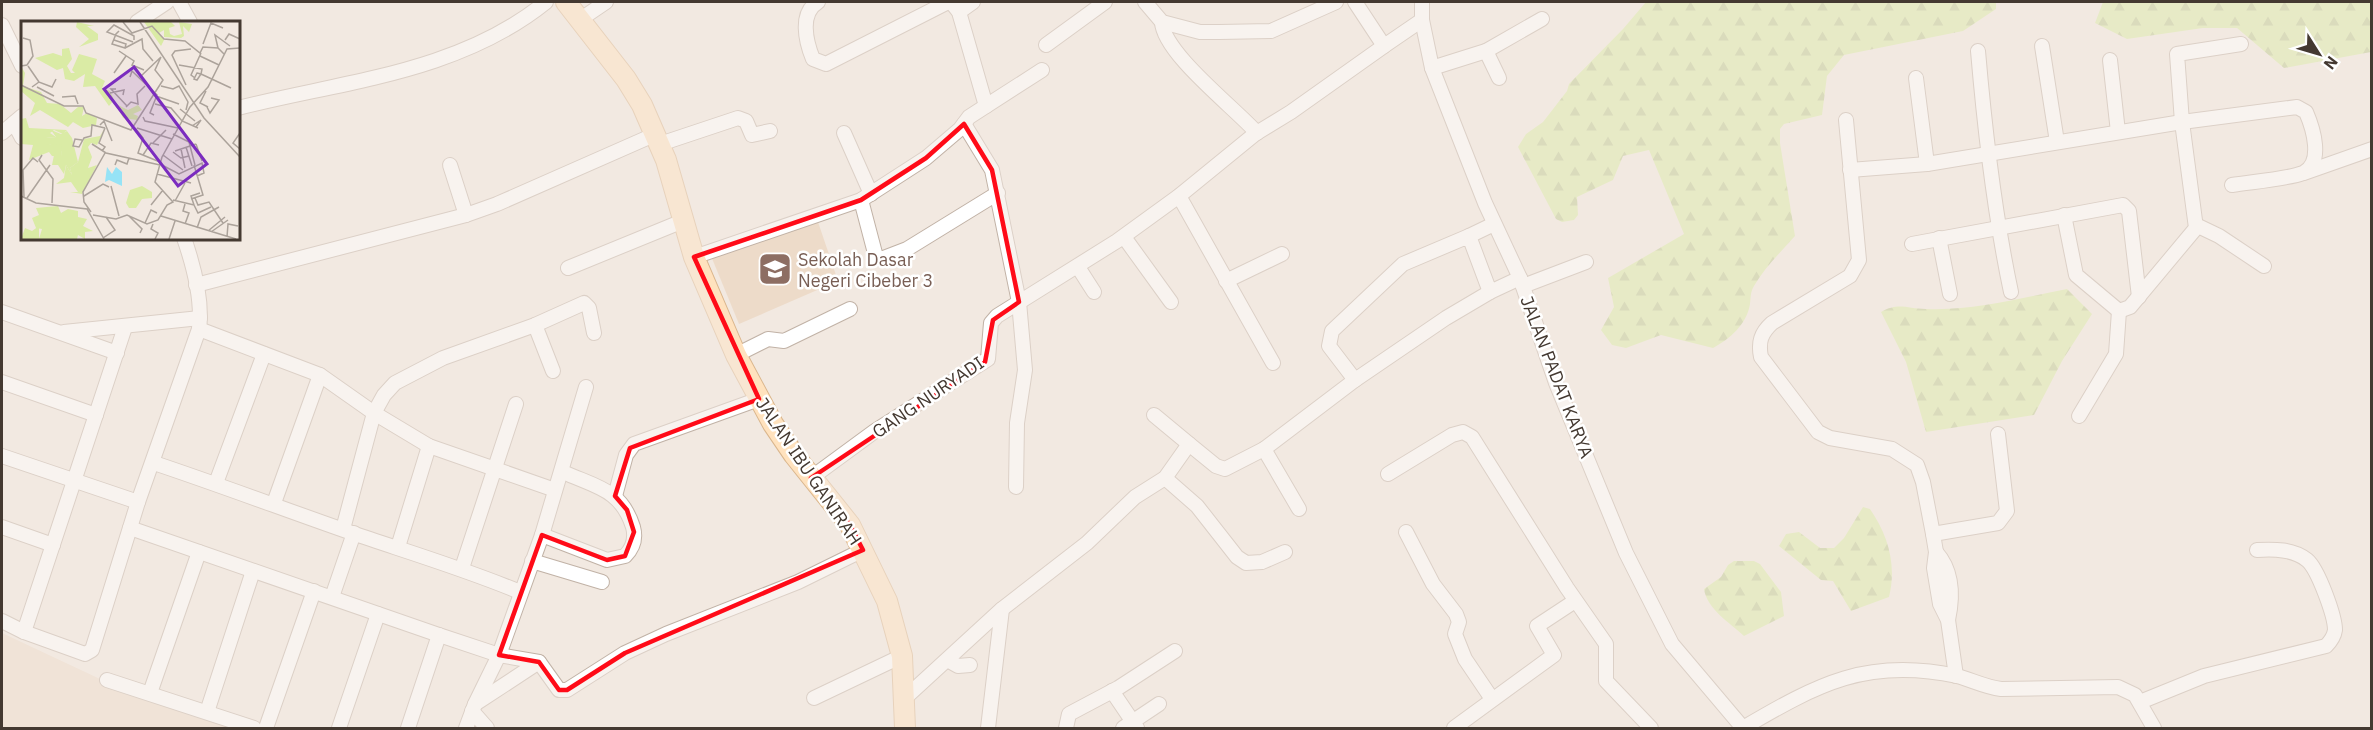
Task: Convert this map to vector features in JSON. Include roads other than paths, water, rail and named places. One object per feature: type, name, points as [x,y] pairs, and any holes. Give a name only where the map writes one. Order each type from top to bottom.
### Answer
[{"type":"main road","name":"JALAN IBU GANIRAH","points":[[566,2],[626,79],[658,139],[694,257],[736,355],[759,399],[811,478],[850,525],[887,601],[902,656],[905,729]]},
{"type":"street","points":[[138,21],[167,2]]},
{"type":"street","points":[[180,2],[190,21]]},
{"type":"street","points":[[240,108],[382,77],[455,54],[484,42],[546,2]]},
{"type":"street","points":[[581,19],[606,2]]},
{"type":"street","points":[[818,2],[813,4],[806,18],[807,33],[813,59],[826,64],[953,5],[973,2]]},
{"type":"street","points":[[1046,45],[1105,2]]},
{"type":"street","points":[[1145,2],[1162,22],[1166,39],[1194,72],[1237,111],[1257,133]]},
{"type":"street","points":[[1162,22],[1200,32],[1270,31],[1336,2]]},
{"type":"street","points":[[1355,2],[1384,46]]},
{"type":"street","name":"JALAN PADAT KARYA","points":[[1422,2],[1422,20],[1432,68],[1494,224],[1521,282],[1556,383],[1646,595],[1672,644],[1743,729]]},
{"type":"street","points":[[953,5],[986,106]]},
{"type":"street","points":[[1432,68],[1486,51],[1542,19]]},
{"type":"street","name":"GANG NURYADI","points":[[811,478],[875,431],[985,362],[989,356],[993,320],[1124,237],[1257,133],[1422,20]]},
{"type":"street","points":[[2,25],[21,64]]},
{"type":"street","points":[[2119,312],[2130,307],[2139,297],[2194,232],[2196,225],[2182,122],[2177,54],[2241,44]]},
{"type":"street","points":[[2042,46],[2057,142]]},
{"type":"street","points":[[1486,51],[1499,78]]},
{"type":"street","points":[[1978,51],[1987,153],[1997,226],[2011,292]]},
{"type":"street","points":[[2110,60],[2118,132]]},
{"type":"street","points":[[694,257],[866,197],[926,158],[986,106],[1042,70]]},
{"type":"street","points":[[1916,78],[1927,164]]},
{"type":"street","points":[[1850,170],[1927,164],[2182,122],[2297,107],[2306,112],[2316,145],[2312,163],[2304,173]]},
{"type":"street","points":[[196,285],[466,215],[658,139],[738,118],[746,121],[752,135],[770,131]]},
{"type":"street","points":[[2,133],[18,120]]},
{"type":"street","points":[[1846,120],[1859,260],[1856,268],[1850,276],[1764,330],[1759,348],[1761,357],[1818,432],[1830,438],[1892,449],[1917,465],[1923,482],[1936,552],[1947,567],[1952,602],[1948,620],[1956,676]]},
{"type":"street","points":[[963,124],[989,162],[998,194],[1019,302],[1025,370],[1017,423],[1016,487]]},
{"type":"street","points":[[844,133],[866,197],[876,257],[881,259],[907,249],[998,194]]},
{"type":"street","points":[[2232,184],[2304,173],[2372,149]]},
{"type":"street","points":[[450,165],[466,215]]},
{"type":"street","points":[[1179,196],[1273,363]]},
{"type":"street","points":[[1912,244],[1997,226],[2126,206],[2139,297]]},
{"type":"street","points":[[2064,215],[2076,275],[2119,312]]},
{"type":"street","points":[[568,268],[683,221]]},
{"type":"street","points":[[1355,380],[1329,346],[1332,331],[1402,264],[1494,224]]},
{"type":"street","points":[[2196,225],[2219,236],[2264,266]]},
{"type":"street","points":[[1469,236],[1490,292]]},
{"type":"street","points":[[1124,237],[1171,302]]},
{"type":"street","points":[[1939,238],[1950,294]]},
{"type":"street","points":[[2,621],[24,632],[89,653],[199,324],[196,285],[185,240]]},
{"type":"street","points":[[1226,281],[1282,254]]},
{"type":"street","points":[[1154,415],[1216,466],[1225,469],[1264,449],[1355,380],[1446,318],[1490,292],[1586,262]]},
{"type":"street","points":[[1078,267],[1094,292]]},
{"type":"street","points":[[332,597],[374,413],[384,395],[395,382],[419,369],[535,325],[584,303],[589,308],[594,333]]},
{"type":"street","points":[[736,355],[768,339],[782,342],[850,309]]},
{"type":"street","points":[[2,312],[117,352]]},
{"type":"street","points":[[2079,416],[2116,354],[2119,312]]},
{"type":"street","points":[[64,332],[199,324],[264,354],[320,375],[374,413],[429,446],[555,490]]},
{"type":"street","points":[[535,325],[553,371]]},
{"type":"street","points":[[24,632],[125,327]]},
{"type":"street","points":[[216,483],[264,354]]},
{"type":"street","points":[[274,503],[320,375]]},
{"type":"street","points":[[2,382],[96,415]]},
{"type":"street","points":[[466,729],[500,655],[563,472],[586,387]]},
{"type":"street","points":[[615,496],[626,455],[634,444],[759,399]]},
{"type":"street","points":[[462,568],[516,404]]},
{"type":"street","points":[[1388,474],[1452,435],[1463,432],[1472,437],[1575,601],[1606,644],[1606,681],[1650,728]]},
{"type":"street","points":[[1933,534],[1998,523],[2004,519],[2007,511],[1998,434]]},
{"type":"street","points":[[905,698],[949,661],[1002,609],[1087,543],[1135,497],[1165,478],[1190,444]]},
{"type":"street","points":[[398,547],[429,446]]},
{"type":"street","points":[[1264,449],[1299,509]]},
{"type":"street","points":[[2,456],[138,502]]},
{"type":"street","points":[[154,463],[462,568],[520,592]]},
{"type":"street","points":[[542,535],[607,560],[625,556],[634,543],[634,532],[627,510],[615,496],[563,472]]},
{"type":"street","points":[[1165,478],[1197,506],[1237,557],[1246,563],[1262,562],[1285,552]]},
{"type":"street","points":[[2,527],[53,545]]},
{"type":"street","points":[[130,528],[500,655],[539,662],[559,690],[567,690],[625,653],[666,634],[798,582],[863,550]]},
{"type":"street","points":[[1406,532],[1433,584],[1456,614],[1459,622],[1455,634],[1465,659],[1492,699]]},
{"type":"street","points":[[2140,702],[2204,676],[2326,646],[2330,642],[2335,628],[2316,570],[2307,560],[2294,553],[2276,548],[2257,550]]},
{"type":"street","points":[[150,693],[199,552]]},
{"type":"street","points":[[532,561],[602,582]]},
{"type":"street","points":[[207,712],[253,571]]},
{"type":"street","points":[[266,729],[314,591]]},
{"type":"street","points":[[1454,729],[1554,655],[1537,625],[1575,601]]},
{"type":"street","points":[[988,729],[1002,609]]},
{"type":"street","points":[[339,729],[378,614]]},
{"type":"street","points":[[408,729],[440,635]]},
{"type":"street","points":[[1066,729],[1069,714],[1112,691],[1175,651]]},
{"type":"street","points":[[814,698],[902,656]]},
{"type":"street","points":[[949,661],[958,666],[970,665]]},
{"type":"street","points":[[474,708],[539,662]]},
{"type":"street","points":[[1743,729],[1814,688],[1854,674],[1902,670],[1956,676],[1984,687],[2001,689],[2118,687],[2128,690],[2140,702],[2154,729]]},
{"type":"street","points":[[107,680],[254,729]]},
{"type":"street","points":[[1112,691],[1131,726],[1159,704]]},
{"type":"street","points":[[474,708],[488,729]]},
{"type":"place","name":"Sekolah Dasar Negeri Cibeber 3","points":[[775,269]]}]
